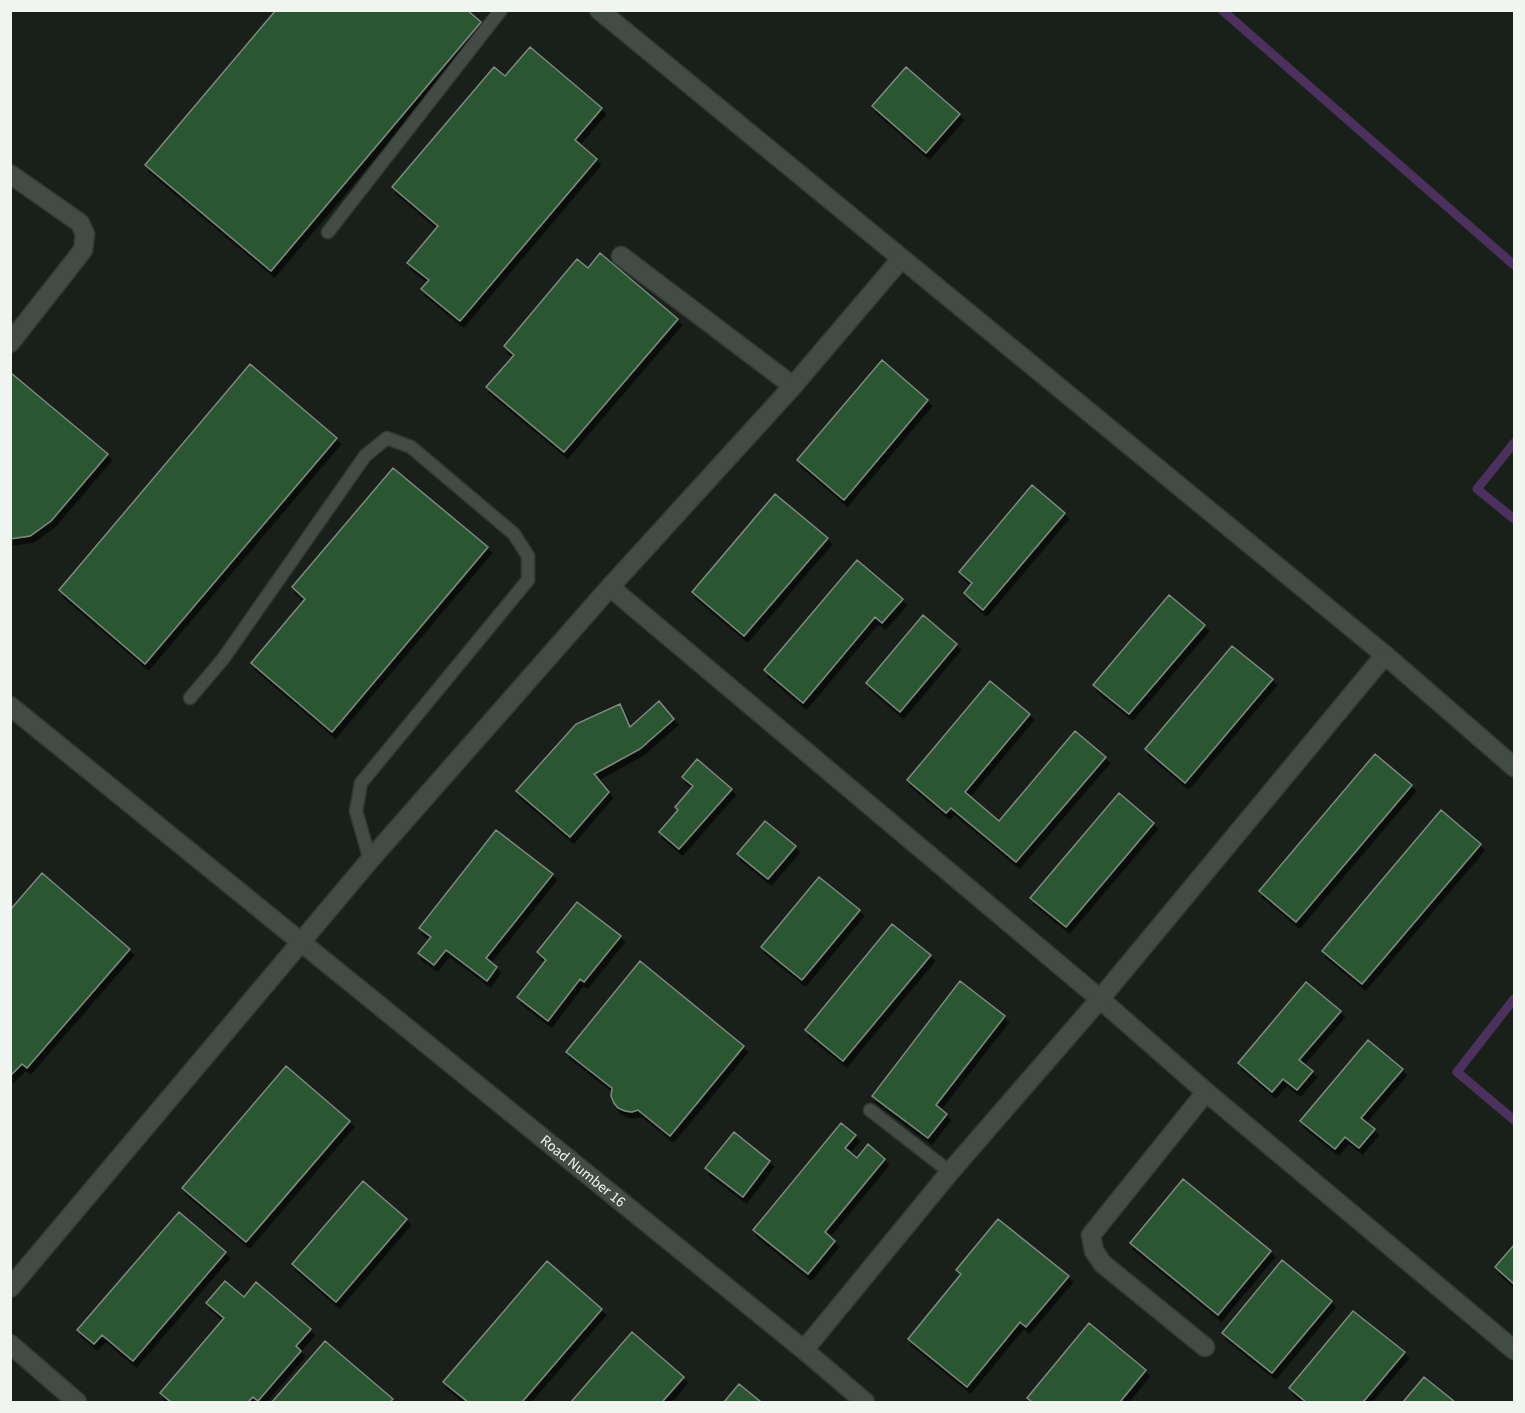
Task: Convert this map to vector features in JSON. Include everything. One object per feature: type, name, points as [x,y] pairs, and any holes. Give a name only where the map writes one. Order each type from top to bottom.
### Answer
[{"type":"street","points":[[599,10],[1385,655],[1515,767]]},
{"type":"street","points":[[10,174],[80,223],[85,234],[83,250],[10,343]]},
{"type":"street","points":[[621,256],[793,386]]},
{"type":"street","points":[[10,1288],[370,860],[610,587],[793,386],[901,259]]},
{"type":"street","points":[[610,587],[1100,999],[1206,1092],[1515,1350]]},
{"type":"street","points":[[804,1350],[950,1172],[1100,999],[1385,655]]},
{"type":"street","name":"Road Number 16","points":[[10,706],[804,1350],[865,1402]]},
{"type":"street","points":[[1205,1347],[1103,1264],[1094,1251],[1091,1235],[1206,1092]]},
{"type":"street","points":[[10,1344],[77,1402]]},
{"type":"lane","points":[[328,232],[501,10]]},
{"type":"lane","points":[[190,698],[223,659],[365,456],[387,438],[411,447],[514,534],[528,556],[528,580],[361,783],[356,811],[370,860]]},
{"type":"lane","points":[[870,1110],[950,1172]]},
{"type":"building","points":[[276,10],[467,10],[481,22],[271,271],[145,165]]},
{"type":"building","points":[[530,47],[602,108],[575,140],[597,159],[460,321],[421,289],[429,280],[407,263],[438,226],[392,187],[494,67],[505,76]]},
{"type":"building","points":[[906,67],[960,114],[926,153],[872,106]]},
{"type":"building","points":[[600,253],[678,319],[564,452],[486,387],[514,355],[504,346],[577,259],[588,268]]},
{"type":"building","points":[[882,360],[928,400],[844,500],[797,460]]},
{"type":"building","points":[[250,364],[337,438],[145,664],[59,590]]},
{"type":"building","points":[[11,373],[108,454],[51,521],[30,536],[10,539]]},
{"type":"building","points":[[393,468],[488,547],[332,732],[251,663],[305,599],[292,587]]},
{"type":"building","points":[[1032,485],[1065,513],[983,610],[964,593],[972,583],[959,572]]},
{"type":"building","points":[[775,494],[828,538],[744,636],[692,592]]},
{"type":"building","points":[[857,560],[903,599],[882,623],[875,617],[803,703],[764,670]]},
{"type":"building","points":[[1169,595],[1205,625],[1129,714],[1093,685]]},
{"type":"building","points":[[923,615],[957,644],[900,712],[866,683]]},
{"type":"building","points":[[1232,646],[1273,679],[1185,783],[1145,749]]},
{"type":"building","points":[[990,681],[1030,714],[965,792],[999,821],[1075,731],[1106,757],[1016,862],[951,808],[946,813],[907,780]]},
{"type":"building","points":[[659,701],[674,719],[640,749],[594,774],[609,792],[570,837],[516,791],[576,724],[620,704],[630,727]]},
{"type":"building","points":[[1375,754],[1412,785],[1296,922],[1259,891]]},
{"type":"building","points":[[697,759],[732,789],[679,849],[659,832],[678,810],[675,807],[693,786],[682,777]]},
{"type":"building","points":[[1119,793],[1154,823],[1066,927],[1030,898]]},
{"type":"building","points":[[1441,810],[1481,844],[1362,984],[1322,951]]},
{"type":"building","points":[[765,821],[796,846],[768,879],[737,854]]},
{"type":"building","points":[[496,830],[553,874],[486,958],[497,967],[487,981],[446,950],[434,965],[418,953],[431,937],[419,928]]},
{"type":"building","points":[[42,873],[130,949],[27,1068],[22,1064],[10,1076],[10,910]]},
{"type":"building","points":[[819,877],[860,910],[802,980],[761,947]]},
{"type":"building","points":[[577,902],[621,936],[584,982],[580,979],[548,1021],[517,997],[546,960],[537,952]]},
{"type":"building","points":[[892,924],[931,955],[843,1061],[805,1030]]},
{"type":"building","points":[[640,961],[744,1046],[670,1136],[638,1110],[632,1112],[618,1108],[611,1096],[612,1088],[566,1052]]},
{"type":"building","points":[[960,981],[1005,1016],[936,1105],[947,1114],[928,1138],[872,1096]]},
{"type":"building","points":[[1306,982],[1341,1011],[1299,1060],[1313,1071],[1297,1090],[1283,1079],[1272,1092],[1238,1063]]},
{"type":"building","points":[[1368,1040],[1403,1069],[1361,1118],[1375,1129],[1359,1148],[1345,1137],[1335,1149],[1300,1121]]},
{"type":"building","points":[[286,1066],[350,1121],[246,1242],[182,1188]]},
{"type":"building","points":[[841,1123],[856,1135],[845,1148],[857,1158],[868,1144],[885,1159],[825,1232],[835,1241],[808,1274],[753,1230]]},
{"type":"building","points":[[734,1132],[770,1161],[743,1197],[705,1168]]},
{"type":"building","points":[[1183,1179],[1271,1251],[1218,1315],[1130,1243]]},
{"type":"building","points":[[363,1181],[407,1219],[336,1302],[292,1264]]},
{"type":"building","points":[[179,1212],[226,1252],[133,1361],[102,1335],[94,1344],[77,1330]]},
{"type":"building","points":[[998,1219],[1069,1276],[1026,1327],[1020,1322],[967,1387],[908,1339],[961,1274],[956,1270]]},
{"type":"building","points":[[1514,1245],[1514,1284],[1495,1267]]},
{"type":"building","points":[[1282,1260],[1332,1301],[1272,1373],[1222,1333]]},
{"type":"building","points":[[547,1261],[602,1309],[522,1402],[468,1402],[443,1382]]},
{"type":"building","points":[[225,1281],[244,1297],[256,1282],[311,1329],[296,1346],[301,1351],[258,1401],[253,1397],[248,1402],[171,1402],[160,1393],[224,1318],[206,1303]]},
{"type":"building","points":[[1353,1311],[1405,1352],[1363,1402],[1306,1402],[1289,1388]]},
{"type":"building","points":[[1089,1323],[1146,1370],[1120,1402],[1032,1402],[1027,1398]]},
{"type":"building","points":[[632,1332],[684,1377],[662,1402],[571,1402]]},
{"type":"building","points":[[325,1341],[393,1399],[390,1402],[272,1402]]},
{"type":"building","points":[[1424,1377],[1455,1402],[1403,1402]]},
{"type":"building","points":[[739,1384],[761,1402],[724,1402]]},
{"type":"waterway","points":[[1222,10],[1514,265]]},
{"type":"waterway","points":[[1514,443],[1477,489],[1514,519]]},
{"type":"waterway","points":[[1514,999],[1457,1072],[1514,1120]]}]
